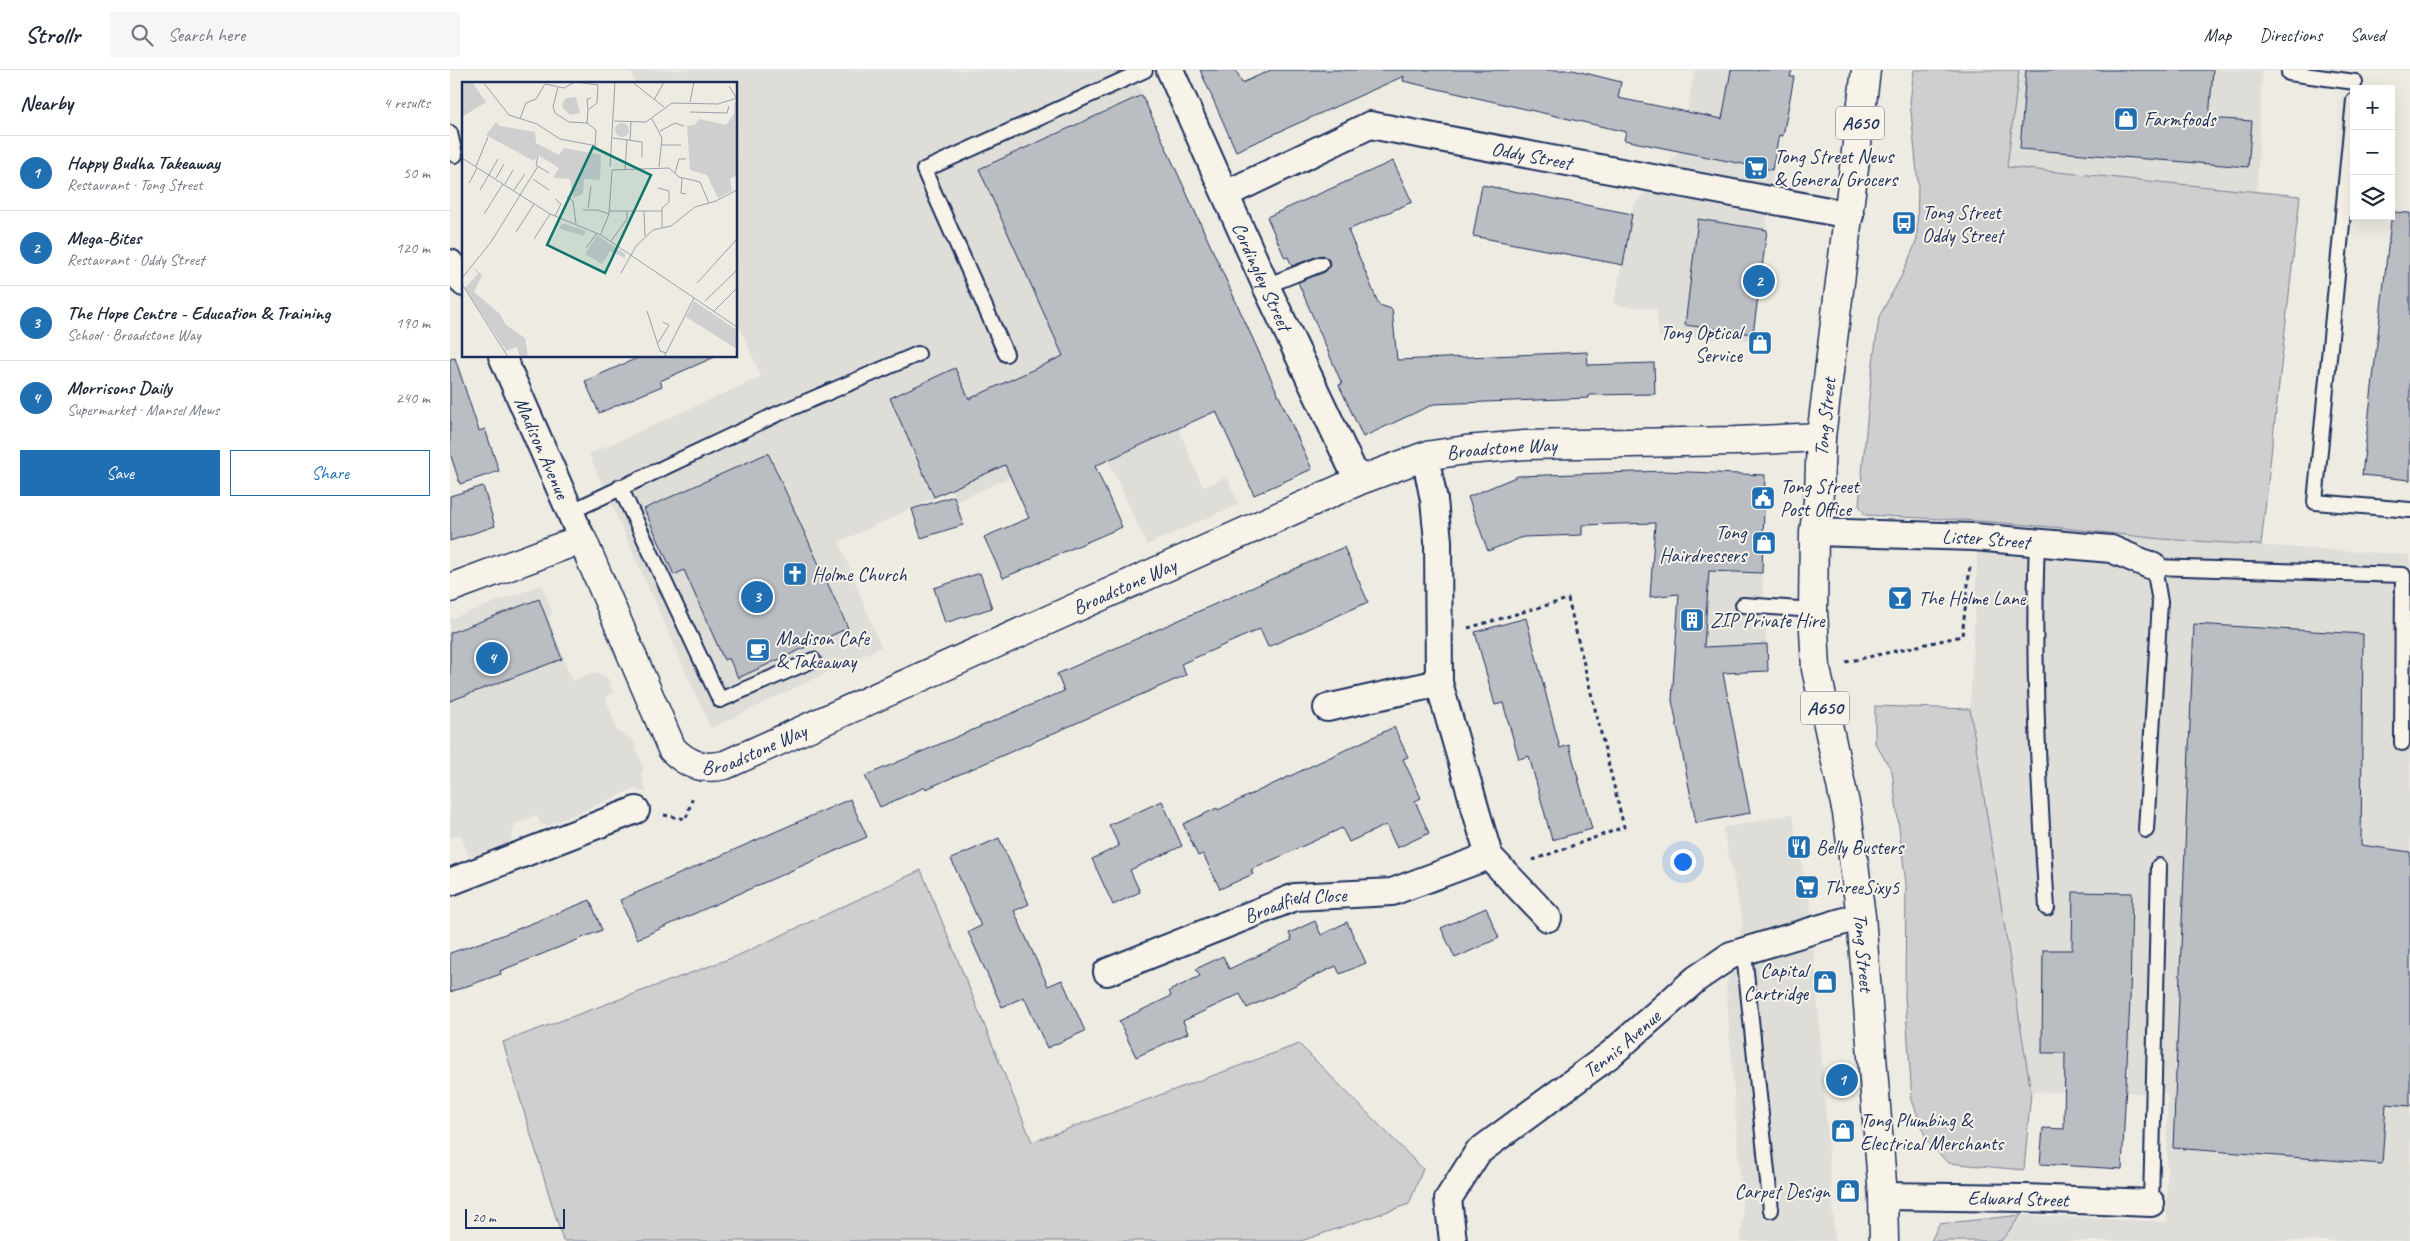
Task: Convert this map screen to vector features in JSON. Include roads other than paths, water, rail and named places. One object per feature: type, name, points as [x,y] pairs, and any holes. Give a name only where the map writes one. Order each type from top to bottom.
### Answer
[{"type":"main road","name":"Tong Street","points":[[1866,70],[1850,215],[1821,436],[1820,493],[1814,532],[1813,610],[1816,669],[1847,813],[1861,916],[1883,1196],[1884,1241]]},
{"type":"main road","name":"Broadstone Way","points":[[582,539],[672,749],[685,760],[702,767],[725,765],[1358,481],[1425,456],[1525,445],[1736,441],[1821,436]]},
{"type":"main road","points":[[450,588],[582,539]]},
{"type":"street","name":"Cordingley Street","points":[[1170,70],[1266,286],[1358,481]]},
{"type":"street","name":"Oddy Street","points":[[1226,194],[1370,125],[1850,215]]},
{"type":"street","points":[[450,263],[462,280]]},
{"type":"street","name":"Madison Avenue","points":[[503,358],[582,539]]},
{"type":"street","points":[[1425,456],[1434,500],[1438,541],[1439,683],[1496,864],[1548,918]]},
{"type":"street","name":"Lister Street","points":[[1814,532],[1974,536],[2037,542],[2111,550],[2154,567]]},
{"type":"street","points":[[1327,708],[1439,683]]},
{"type":"street","points":[[450,882],[636,810]]},
{"type":"street","name":"Broadfield Close","points":[[1107,972],[1295,896],[1392,892],[1496,864]]},
{"type":"street","name":"Tennis Avenue","points":[[1453,1241],[1448,1199],[1478,1152],[1611,1054],[1696,979],[1731,955],[1861,916]]},
{"type":"street","name":"Edward Street","points":[[1883,1196],[2152,1202]]},
{"type":"lane","points":[[1006,354],[924,170],[1145,70]]},
{"type":"lane","points":[[2289,72],[2356,80]]},
{"type":"lane","points":[[2351,130],[2315,502],[2410,510]]},
{"type":"lane","points":[[450,133],[455,155]]},
{"type":"lane","points":[[1266,286],[1321,264]]},
{"type":"lane","points":[[570,512],[775,415],[918,354]]},
{"type":"lane","points":[[620,487],[720,700],[813,660]]},
{"type":"lane","points":[[2037,542],[2035,586],[2040,802],[2047,908]]},
{"type":"lane","points":[[2146,830],[2160,602],[2154,567],[2403,575],[2402,743]]},
{"type":"lane","points":[[1743,605],[1813,610]]},
{"type":"lane","points":[[2152,1202],[2159,866]]},
{"type":"lane","points":[[1744,952],[1771,1210]]},
{"type":"place","name":"Farmfoods","points":[[2126,119]]},
{"type":"place","name":"Tong Street News & General Grocers","points":[[1756,168]]},
{"type":"place","name":"Tong Street Oddy Street","points":[[1904,223]]},
{"type":"place","name":"Mega-Bites","points":[[1759,281]]},
{"type":"place","name":"Tong Optical Service","points":[[1760,343]]},
{"type":"place","name":"Tong Street Post Office","points":[[1763,498]]},
{"type":"place","name":"Tong Hairdressers","points":[[1764,543]]},
{"type":"place","name":"Holme Church","points":[[795,574]]},
{"type":"place","name":"The Hope Centre - Education & Training","points":[[757,597]]},
{"type":"place","name":"The Holme Lane","points":[[1900,598]]},
{"type":"place","name":"ZIP Private Hire","points":[[1692,620]]},
{"type":"place","name":"Madison Cafe & Takeaway","points":[[758,650]]},
{"type":"place","name":"Morrisons Daily","points":[[492,658]]},
{"type":"place","name":"Belly Busters","points":[[1799,847]]},
{"type":"place","name":"ThreeSixy5","points":[[1807,887]]},
{"type":"place","name":"Capital Cartridge","points":[[1825,982]]},
{"type":"place","name":"Happy Budha Takeaway","points":[[1842,1080]]},
{"type":"place","name":"Tong Plumbing & Electrical Merchants","points":[[1843,1131]]},
{"type":"place","name":"Carpet Design","points":[[1848,1191]]}]
